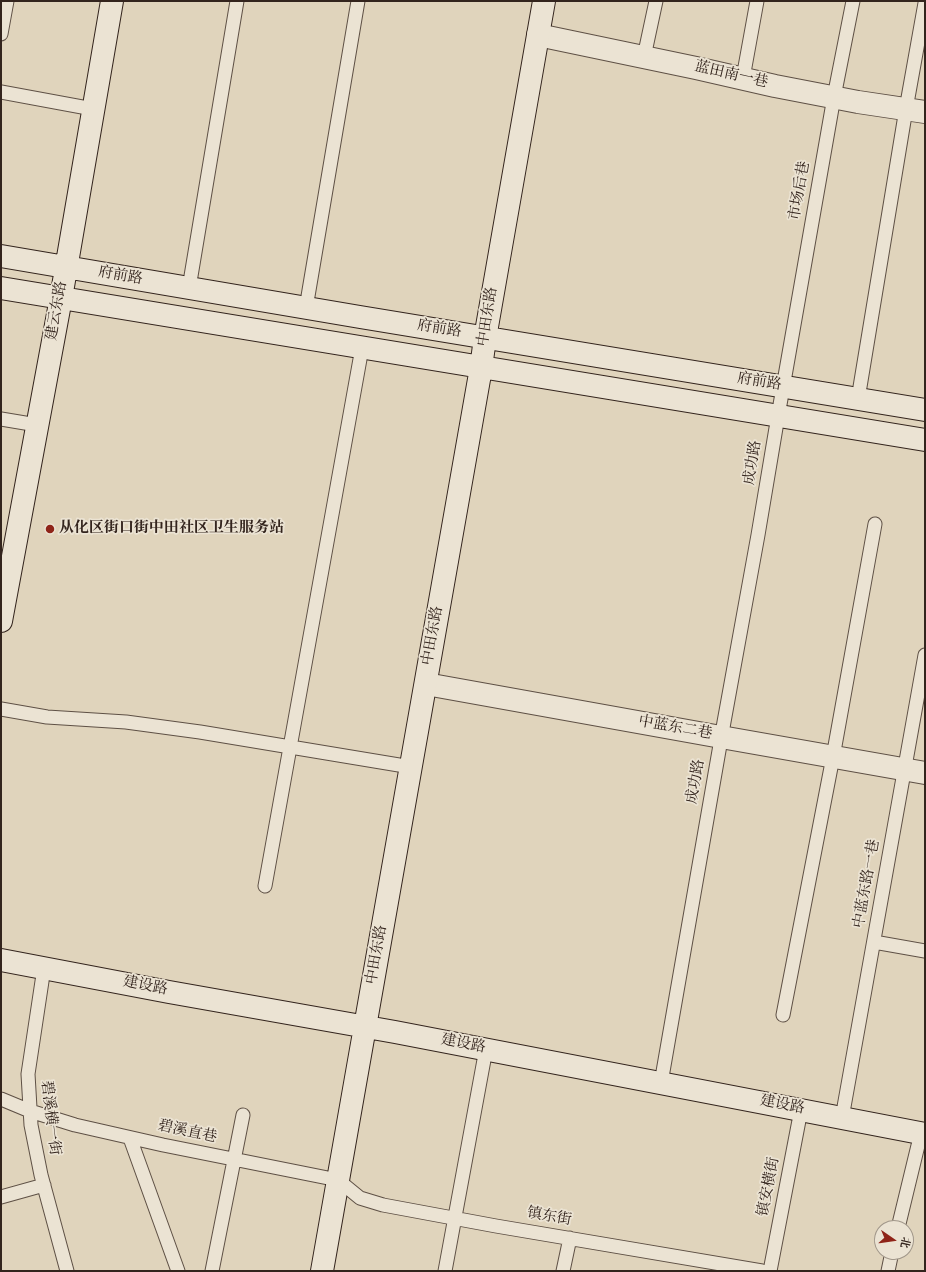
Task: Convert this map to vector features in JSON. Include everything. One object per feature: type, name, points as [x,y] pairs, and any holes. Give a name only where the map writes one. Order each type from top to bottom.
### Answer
[{"type":"street","name":"建云东路","points":[[1,621],[61,298],[65,267],[112,1]]},
{"type":"street","name":"中田东路","points":[[322,1271],[482,368],[485,338],[544,1]]},
{"type":"street","name":"蓝田南一巷","points":[[538,35],[775,86],[915,110]]},
{"type":"street","name":"府前路","points":[[1,256],[485,338],[925,410]]},
{"type":"street","name":"府前路","points":[[1,288],[925,440]]},
{"type":"street","name":"中蓝东二巷","points":[[426,684],[915,771]]},
{"type":"street","name":"建设路","points":[[1,960],[169,992],[365,1026],[923,1133]]},
{"type":"lane","points":[[1,34],[7,1]]},
{"type":"lane","points":[[189,288],[237,1]]},
{"type":"lane","points":[[306,308],[358,1]]},
{"type":"lane","points":[[644,57],[656,1]]},
{"type":"lane","points":[[743,78],[757,1]]},
{"type":"lane","name":"市场后巷","points":[[778,416],[834,97],[853,1]]},
{"type":"lane","points":[[858,399],[915,110],[925,3]]},
{"type":"lane","points":[[1,92],[93,109]]},
{"type":"lane","points":[[265,886],[362,348]]},
{"type":"lane","name":"成功路","points":[[661,1083],[778,416]]},
{"type":"lane","points":[[1,419],[37,426]]},
{"type":"lane","points":[[783,1015],[833,756],[875,524]]},
{"type":"lane","name":"中蓝东路一巷","points":[[842,1118],[874,942],[915,771],[925,655]]},
{"type":"lane","points":[[1,709],[47,718],[104,720],[200,732],[411,767]]},
{"type":"lane","points":[[874,942],[925,951]]},
{"type":"lane","name":"碧溪横一街","points":[[44,968],[28,1074],[30,1112],[31,1124],[44,1185],[67,1271]]},
{"type":"lane","points":[[445,1271],[486,1049]]},
{"type":"lane","name":"碧溪直巷","points":[[1,1099],[30,1112],[75,1125],[130,1138],[338,1180]]},
{"type":"lane","name":"镇安横街","points":[[770,1271],[801,1110]]},
{"type":"lane","points":[[212,1271],[243,1115]]},
{"type":"lane","points":[[900,1220],[923,1133]]},
{"type":"lane","points":[[130,1138],[178,1271]]},
{"type":"lane","name":"镇东街","points":[[338,1180],[360,1198],[383,1205],[762,1271]]},
{"type":"lane","points":[[1,1197],[44,1185]]},
{"type":"lane","points":[[564,1271],[570,1238]]},
{"type":"lane","points":[[888,1271],[890,1260]]},
{"type":"place","name":"从化区街口街中田社区卫生服务站","points":[[50,529]]}]
